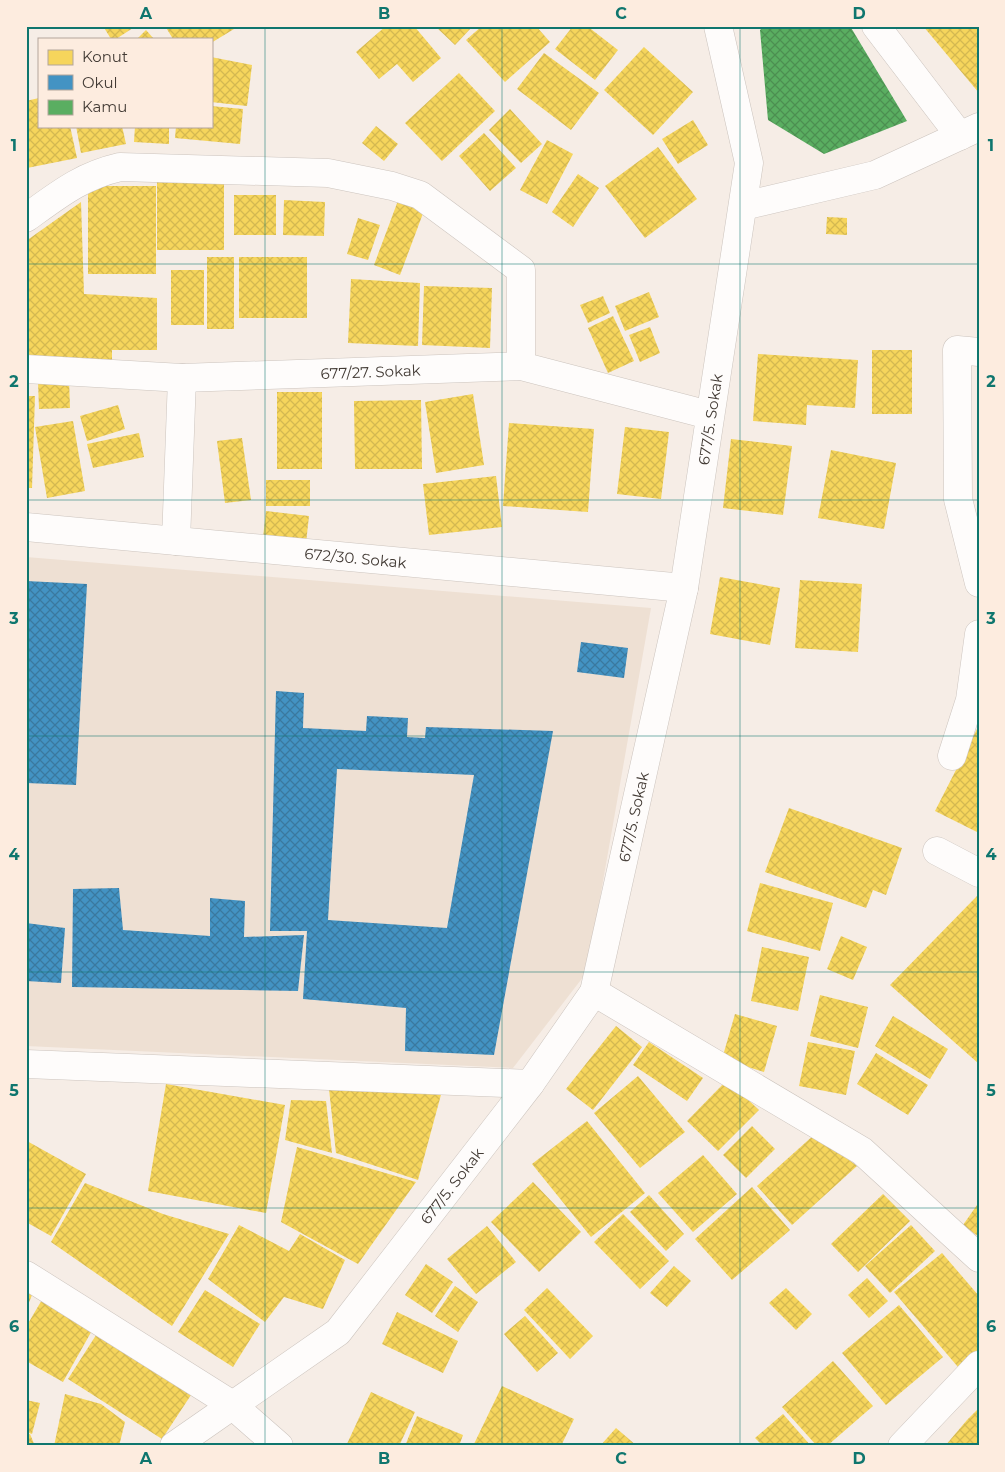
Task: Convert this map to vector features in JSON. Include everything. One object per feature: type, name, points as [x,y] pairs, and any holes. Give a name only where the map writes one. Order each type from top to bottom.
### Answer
[{"type":"street","name":"677/5. Sokak","points":[[174,1446],[231,1404],[338,1332],[530,1084],[594,992],[684,588],[749,163],[718,26]]},
{"type":"street","points":[[742,206],[875,175],[969,132],[876,26]]},
{"type":"street","points":[[26,218],[74,183],[102,171],[120,167],[328,173],[392,186],[420,195],[521,270],[521,366]]},
{"type":"street","points":[[979,352],[956,350],[958,499],[979,583]]},
{"type":"street","name":"677/27. Sokak","points":[[26,368],[182,378],[521,366],[709,415]]},
{"type":"street","points":[[176,541],[182,378]]},
{"type":"street","name":"672/30. Sokak","points":[[26,527],[684,588]]},
{"type":"street","points":[[952,756],[970,700],[979,634]]},
{"type":"street","points":[[937,851],[979,873]]},
{"type":"street","points":[[594,992],[862,1151],[979,1258]]},
{"type":"street","points":[[26,1064],[530,1084]]},
{"type":"street","points":[[26,1275],[231,1404],[279,1446]]},
{"type":"street","points":[[902,1446],[979,1365]]},
{"type":"shaded area","points":[[26,557],[651,608],[587,972],[513,1068],[26,1046]]},
{"type":"building: Konut","points":[[103,26],[136,26],[118,38],[110,38]]},
{"type":"building: Konut","points":[[165,26],[239,26],[212,42],[212,38],[172,38]]},
{"type":"building: Konut","points":[[386,26],[414,26],[441,58],[413,82],[397,64],[379,79],[356,52]]},
{"type":"building: Konut","points":[[435,26],[473,26],[455,45]]},
{"type":"building: Konut","points":[[482,26],[536,26],[550,42],[505,82],[466,40]]},
{"type":"building: Konut","points":[[573,26],[587,26],[618,50],[595,80],[555,49]]},
{"type":"building: Konut","points":[[923,26],[979,26],[979,93]]},
{"type":"building: Konut","points":[[146,30],[153,38],[138,38]]},
{"type":"building: Konut","points":[[644,47],[693,92],[653,135],[604,90]]},
{"type":"building: Konut","points":[[544,53],[599,93],[571,130],[517,89]]},
{"type":"building: Konut","points":[[212,57],[252,65],[247,106],[212,102]]},
{"type":"building: Konut","points":[[459,73],[495,111],[442,161],[405,123]]},
{"type":"building: Konut","points":[[38,98],[38,128],[70,128],[77,158],[27,168],[26,101]]},
{"type":"building: Konut","points":[[212,106],[243,109],[240,144],[175,138],[176,128],[212,128]]},
{"type":"building: Konut","points":[[510,109],[542,144],[521,163],[489,130]]},
{"type":"building: Konut","points":[[693,120],[708,145],[678,164],[662,139]]},
{"type":"building: Konut","points":[[376,126],[398,144],[384,161],[362,143]]},
{"type":"building: Konut","points":[[76,128],[122,128],[126,144],[81,153]]},
{"type":"building: Konut","points":[[135,128],[169,128],[169,144],[134,142]]},
{"type":"building: Konut","points":[[484,133],[516,168],[490,191],[459,156]]},
{"type":"building: Konut","points":[[547,140],[573,154],[547,204],[520,190]]},
{"type":"building: Konut","points":[[658,147],[697,199],[645,238],[605,186]]},
{"type":"building: Konut","points":[[578,174],[599,188],[573,227],[552,212]]},
{"type":"building: Konut","points":[[157,181],[224,181],[224,250],[157,250]]},
{"type":"building: Konut","points":[[88,186],[156,186],[156,274],[88,274]]},
{"type":"building: Konut","points":[[234,195],[276,195],[276,235],[234,235]]},
{"type":"building: Konut","points":[[399,198],[425,208],[400,275],[374,265]]},
{"type":"building: Konut","points":[[284,200],[325,202],[324,236],[283,235]]},
{"type":"building: Konut","points":[[81,202],[84,294],[157,298],[157,350],[112,350],[112,361],[26,361],[26,241]]},
{"type":"building: Konut","points":[[827,217],[847,218],[847,235],[826,234]]},
{"type":"building: Konut","points":[[358,218],[380,225],[368,260],[347,254]]},
{"type":"building: Konut","points":[[207,257],[234,257],[234,329],[207,329]]},
{"type":"building: Konut","points":[[239,257],[307,257],[307,318],[239,318]]},
{"type":"building: Konut","points":[[171,270],[204,270],[204,325],[171,325]]},
{"type":"building: Konut","points":[[351,279],[420,283],[418,346],[348,343]]},
{"type":"building: Konut","points":[[424,286],[492,288],[490,348],[422,345]]},
{"type":"building: Konut","points":[[649,292],[659,317],[625,331],[615,306]]},
{"type":"building: Konut","points":[[603,296],[610,313],[588,323],[580,305]]},
{"type":"building: Konut","points":[[613,316],[634,361],[608,373],[588,328]]},
{"type":"building: Konut","points":[[650,327],[660,353],[640,362],[629,335]]},
{"type":"building: Konut","points":[[872,350],[912,350],[912,414],[872,414]]},
{"type":"building: Konut","points":[[758,354],[858,360],[855,408],[807,405],[806,425],[753,421]]},
{"type":"building: Konut","points":[[69,379],[70,408],[39,409],[38,381]]},
{"type":"building: Konut","points":[[277,392],[322,392],[322,469],[277,469]]},
{"type":"building: Konut","points":[[473,394],[484,465],[436,473],[425,402]]},
{"type":"building: Konut","points":[[26,396],[35,396],[32,488],[26,488]]},
{"type":"building: Konut","points":[[421,400],[422,469],[355,469],[354,401]]},
{"type":"building: Konut","points":[[118,405],[125,429],[87,441],[80,416]]},
{"type":"building: Konut","points":[[73,421],[85,491],[47,498],[35,427]]},
{"type":"building: Konut","points":[[509,423],[594,429],[588,512],[503,506]]},
{"type":"building: Konut","points":[[625,427],[669,432],[661,499],[617,494]]},
{"type":"building: Konut","points":[[139,433],[144,457],[93,468],[87,444]]},
{"type":"building: Konut","points":[[242,438],[251,500],[225,503],[217,441]]},
{"type":"building: Konut","points":[[731,439],[792,446],[783,515],[723,508]]},
{"type":"building: Konut","points":[[831,450],[896,463],[884,529],[818,518]]},
{"type":"building: Konut","points":[[496,476],[502,527],[429,535],[423,484]]},
{"type":"building: Konut","points":[[266,480],[310,480],[310,506],[266,506]]},
{"type":"building: Konut","points":[[266,511],[309,516],[306,543],[263,538]]},
{"type":"building: Konut","points":[[720,577],[780,588],[770,645],[710,634]]},
{"type":"building: Konut","points":[[800,580],[862,584],[858,652],[795,648]]},
{"type":"building: Konut","points":[[979,725],[979,833],[935,811]]},
{"type":"building: Konut","points":[[789,808],[902,848],[886,895],[873,890],[866,908],[765,872]]},
{"type":"building: Konut","points":[[760,883],[833,903],[820,951],[747,931]]},
{"type":"building: Konut","points":[[977,896],[979,897],[979,1064],[890,985]]},
{"type":"building: Konut","points":[[841,936],[867,947],[853,980],[827,969]]},
{"type":"building: Konut","points":[[762,947],[809,957],[798,1011],[751,1001]]},
{"type":"building: Konut","points":[[820,995],[868,1007],[858,1048],[810,1036]]},
{"type":"building: Konut","points":[[735,1014],[777,1026],[764,1072],[722,1059]]},
{"type":"building: Konut","points":[[893,1016],[948,1049],[930,1079],[875,1046]]},
{"type":"building: Konut","points":[[616,1026],[642,1047],[593,1110],[566,1089]]},
{"type":"building: Konut","points":[[649,1042],[703,1078],[687,1101],[633,1065]]},
{"type":"building: Konut","points":[[808,1042],[855,1051],[846,1095],[799,1086]]},
{"type":"building: Konut","points":[[876,1053],[928,1085],[908,1115],[857,1084]]},
{"type":"building: Konut","points":[[638,1076],[685,1132],[640,1168],[594,1113]]},
{"type":"building: Konut","points":[[328,1080],[442,1091],[418,1180],[336,1153]]},
{"type":"building: Konut","points":[[727,1080],[759,1110],[718,1151],[687,1121]]},
{"type":"building: Konut","points":[[166,1084],[285,1105],[266,1213],[148,1191]]},
{"type":"building: Konut","points":[[291,1100],[326,1101],[332,1153],[285,1140]]},
{"type":"building: Konut","points":[[587,1121],[645,1193],[591,1237],[532,1164]]},
{"type":"building: Konut","points":[[752,1126],[775,1149],[746,1178],[723,1155]]},
{"type":"building: Konut","points":[[815,1134],[857,1166],[792,1225],[757,1186]]},
{"type":"building: Konut","points":[[27,1141],[86,1174],[51,1236],[26,1222]]},
{"type":"building: Konut","points":[[297,1147],[416,1182],[358,1264],[281,1222]]},
{"type":"building: Konut","points":[[703,1155],[737,1194],[693,1232],[658,1193]]},
{"type":"building: Konut","points":[[533,1182],[581,1232],[539,1272],[491,1222]]},
{"type":"building: Konut","points":[[85,1183],[163,1214],[229,1234],[172,1326],[51,1242]]},
{"type":"building: Konut","points":[[752,1187],[790,1230],[732,1280],[695,1239]]},
{"type":"building: Konut","points":[[883,1194],[910,1221],[858,1272],[831,1244]]},
{"type":"building: Konut","points":[[649,1195],[684,1234],[666,1251],[630,1212]]},
{"type":"building: Konut","points":[[977,1205],[979,1206],[979,1237],[963,1225]]},
{"type":"building: Konut","points":[[623,1214],[669,1261],[640,1289],[594,1242]]},
{"type":"building: Konut","points":[[239,1225],[289,1251],[300,1234],[345,1260],[323,1309],[284,1297],[265,1322],[208,1279]]},
{"type":"building: Konut","points":[[911,1225],[935,1251],[890,1293],[865,1266]]},
{"type":"building: Konut","points":[[487,1226],[516,1262],[476,1294],[447,1259]]},
{"type":"building: Konut","points":[[942,1253],[979,1296],[979,1350],[958,1367],[894,1292]]},
{"type":"building: Konut","points":[[426,1264],[453,1282],[432,1313],[405,1295]]},
{"type":"building: Konut","points":[[674,1266],[691,1281],[667,1307],[650,1293]]},
{"type":"building: Konut","points":[[867,1278],[888,1301],[869,1318],[848,1295]]},
{"type":"building: Konut","points":[[455,1286],[478,1302],[458,1332],[435,1316]]},
{"type":"building: Konut","points":[[26,1287],[34,1290],[26,1310]]},
{"type":"building: Konut","points":[[547,1288],[593,1336],[570,1359],[524,1310]]},
{"type":"building: Konut","points":[[786,1288],[812,1314],[796,1330],[769,1303]]},
{"type":"building: Konut","points":[[205,1290],[260,1324],[233,1367],[178,1332]]},
{"type":"building: Konut","points":[[43,1298],[94,1327],[63,1382],[26,1361],[26,1327]]},
{"type":"building: Konut","points":[[899,1305],[943,1357],[886,1405],[842,1353]]},
{"type":"building: Konut","points":[[397,1312],[458,1341],[443,1373],[382,1344]]},
{"type":"building: Konut","points":[[525,1316],[558,1353],[537,1372],[504,1334]]},
{"type":"building: Konut","points":[[98,1332],[193,1392],[162,1439],[68,1379]]},
{"type":"building: Konut","points":[[833,1361],[873,1406],[827,1446],[817,1446],[782,1407]]},
{"type":"building: Konut","points":[[502,1386],[574,1419],[561,1446],[473,1446]]},
{"type":"building: Konut","points":[[371,1392],[415,1412],[399,1446],[346,1446]]},
{"type":"building: Konut","points":[[65,1394],[101,1404],[125,1422],[119,1446],[54,1446]]},
{"type":"building: Konut","points":[[26,1400],[40,1403],[32,1434],[26,1432]]},
{"type":"building: Konut","points":[[979,1408],[979,1446],[945,1446],[967,1420]]},
{"type":"building: Konut","points":[[783,1414],[811,1446],[763,1446],[755,1438]]},
{"type":"building: Konut","points":[[417,1416],[463,1435],[459,1446],[405,1446]]},
{"type":"building: Konut","points":[[616,1428],[637,1446],[600,1446]]},
{"type":"building: Konut","points":[[30,1434],[35,1446],[26,1446],[26,1435]]},
{"type":"building: Okul","points":[[26,581],[87,584],[76,785],[26,783]]},
{"type":"building: Okul","points":[[581,642],[628,648],[624,678],[577,672]]},
{"type":"building: Okul","points":[[276,691],[304,693],[303,728],[366,731],[367,716],[408,718],[407,737],[425,738],[426,727],[553,731],[494,1055],[405,1051],[406,1008],[303,999],[307,931],[270,931]],"holes":[[[337,769],[474,775],[447,928],[328,920]]]},
{"type":"building: Okul","points":[[119,888],[123,930],[210,936],[210,898],[245,901],[244,937],[304,935],[298,991],[72,987],[73,889]]},
{"type":"building: Okul","points":[[26,923],[65,928],[61,983],[26,981]]},
{"type":"building: Kamu","points":[[765,26],[850,26],[907,121],[824,154],[768,120],[760,30]]}]
